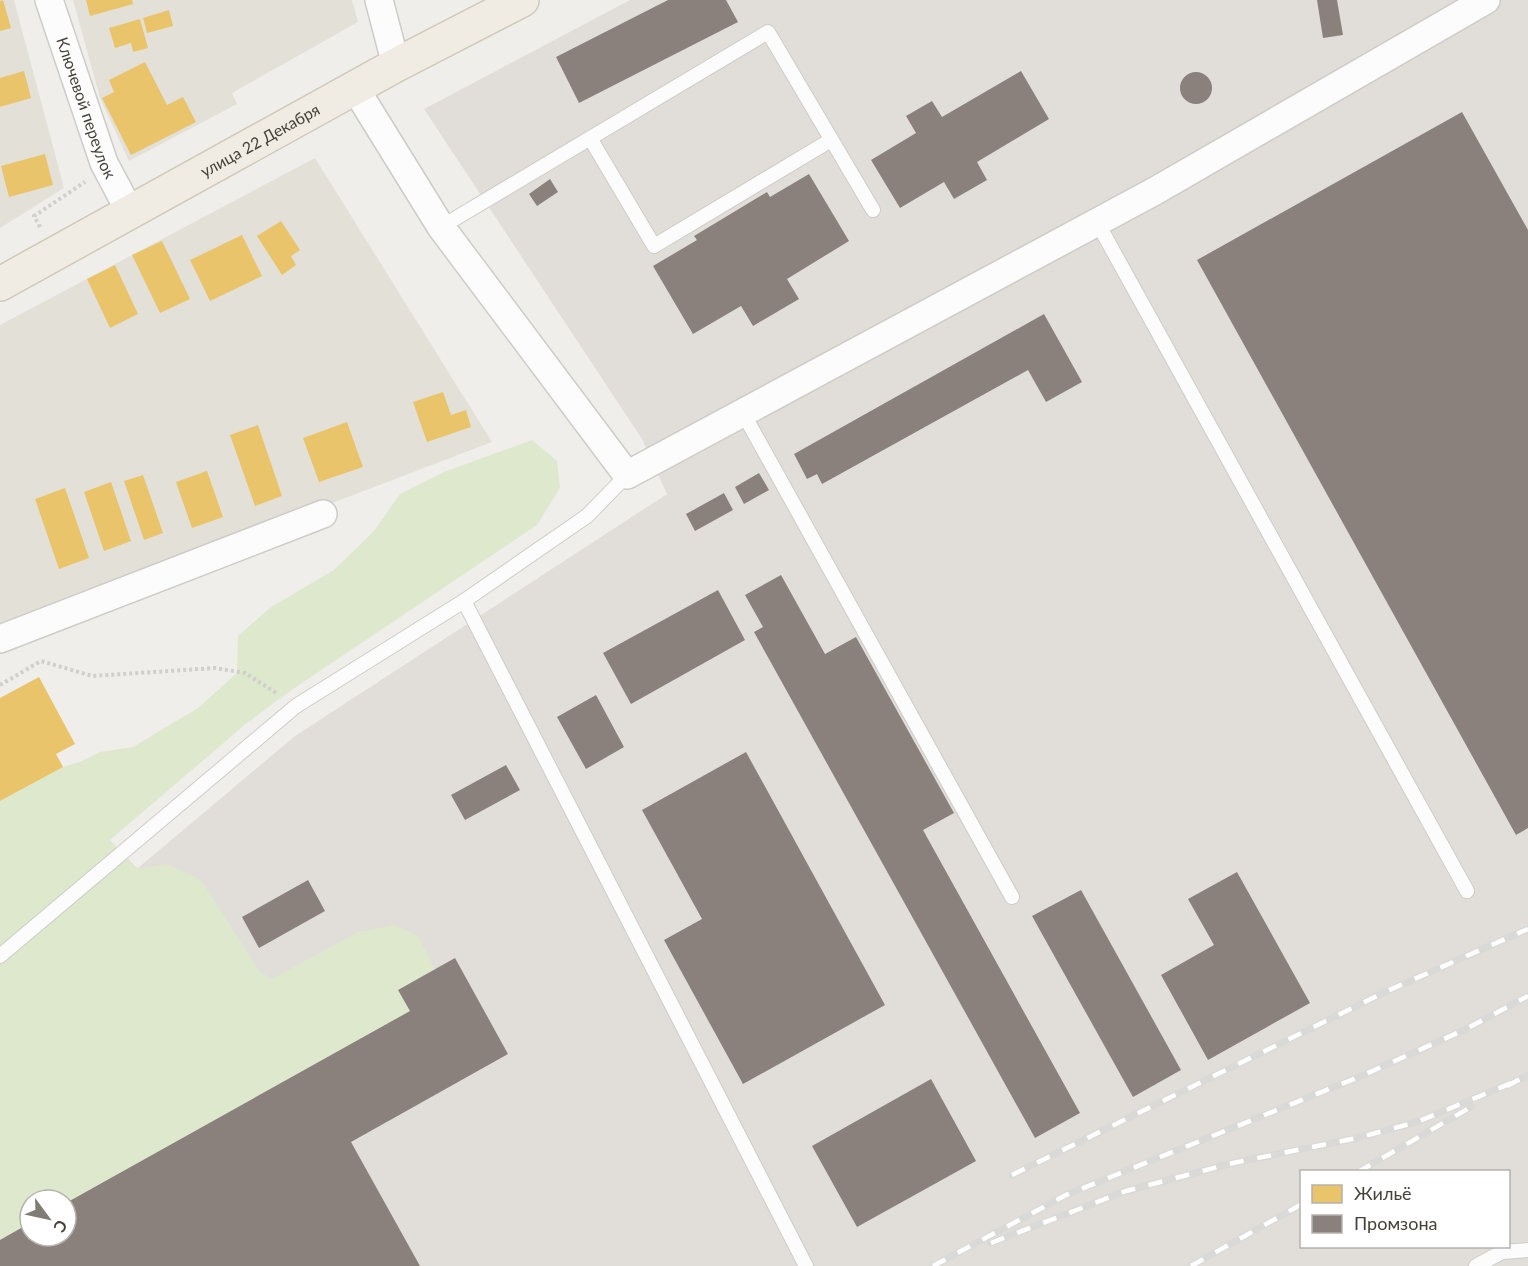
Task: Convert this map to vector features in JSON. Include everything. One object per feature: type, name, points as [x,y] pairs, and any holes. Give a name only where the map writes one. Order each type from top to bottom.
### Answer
[{"type":"main road","name":"улица 22 Декабря","points":[[0,284],[396,65],[522,0]]},
{"type":"street","name":"Ключевой переулок","points":[[49,0],[104,163],[130,212]]},
{"type":"street","points":[[379,0],[396,65]]},
{"type":"street","points":[[355,88],[441,227],[627,475],[1097,222],[1487,0]]},
{"type":"street","points":[[0,639],[322,514]]},
{"type":"lane","points":[[441,227],[768,32],[873,210]]},
{"type":"lane","points":[[590,138],[654,246],[831,140]]},
{"type":"lane","points":[[1097,222],[1467,891]]},
{"type":"lane","points":[[743,412],[1012,897]]},
{"type":"lane","points":[[0,956],[296,705],[464,601],[587,516],[627,475]]},
{"type":"lane","points":[[464,601],[806,1266]]},
{"type":"lane","points":[[1476,1266],[1502,1252],[1528,1250]]},
{"type":"path","points":[[0,684],[42,661],[93,676],[216,668],[245,673],[296,705]]},
{"type":"shaded area","points":[[0,0],[14,0],[64,188],[0,228]]},
{"type":"shaded area","points":[[73,0],[352,0],[358,22],[232,93],[237,104],[129,161],[100,98]]},
{"type":"shaded area","points":[[630,0],[1528,0],[1528,1266],[0,1266],[0,984],[295,736],[667,494],[642,439],[424,109]]},
{"type":"shaded area","points":[[315,158],[492,442],[0,630],[0,325]]},
{"type":"green space","points":[[532,440],[557,461],[560,488],[537,525],[293,689],[247,723],[110,840],[138,869],[167,864],[201,880],[260,972],[272,979],[358,932],[395,925],[418,936],[435,969],[399,990],[410,1011],[78,1196],[78,1188],[18,1188],[18,1230],[0,1240],[0,801],[63,767],[100,752],[133,747],[198,708],[237,673],[238,636],[271,607],[334,570],[374,531],[400,494],[444,472]]},
{"type":"building: Жильё","points":[[3,0],[11,28],[0,31],[0,1]]},
{"type":"building: Жильё","points":[[86,0],[132,0],[133,4],[90,16]]},
{"type":"building: Жильё","points":[[169,10],[173,26],[147,33],[143,18]]},
{"type":"building: Жильё","points":[[140,19],[148,48],[133,52],[131,43],[115,48],[109,28]]},
{"type":"building: Жильё","points":[[145,62],[167,105],[183,97],[196,122],[131,155],[102,98],[114,92],[109,80]]},
{"type":"building: Жильё","points":[[24,71],[31,98],[0,107],[0,78]]},
{"type":"building: Жильё","points":[[45,154],[53,185],[9,197],[1,166]]},
{"type":"building: Жильё","points":[[281,221],[300,250],[291,256],[296,265],[282,275],[257,236]]},
{"type":"building: Жильё","points":[[242,235],[262,276],[210,301],[190,260]]},
{"type":"building: Жильё","points":[[162,241],[190,299],[160,313],[132,255]]},
{"type":"building: Жильё","points":[[115,265],[138,314],[110,328],[87,279]]},
{"type":"building: Жильё","points":[[443,392],[451,415],[466,410],[471,427],[427,442],[413,402]]},
{"type":"building: Жильё","points":[[347,422],[363,467],[319,482],[303,438]]},
{"type":"building: Жильё","points":[[258,425],[282,496],[255,506],[230,435]]},
{"type":"building: Жильё","points":[[207,471],[223,517],[192,528],[176,482]]},
{"type":"building: Жильё","points":[[143,475],[163,533],[144,540],[124,481]]},
{"type":"building: Жильё","points":[[111,482],[131,541],[104,551],[84,492]]},
{"type":"building: Жильё","points":[[65,488],[89,558],[59,569],[35,499]]},
{"type":"building: Жильё","points":[[39,677],[75,744],[56,754],[63,767],[0,801],[0,698]]},
{"type":"building: Промзона","points":[[668,0],[726,0],[738,22],[579,103],[556,57]]},
{"type":"building: Промзона","points":[[1317,0],[1337,0],[1343,35],[1323,38]]},
{"type":"building: Промзона","points":[[1021,71],[1049,119],[977,162],[987,180],[954,199],[944,182],[900,208],[871,160],[916,133],[906,116],[932,101],[942,117]]},
{"type":"building: Промзона","points":[[1196,72],[1207,77],[1212,88],[1207,99],[1196,104],[1185,99],[1180,88],[1185,77]]},
{"type":"building: Промзона","points":[[1462,112],[1528,230],[1528,828],[1516,835],[1197,260]]},
{"type":"building: Промзона","points":[[809,174],[849,241],[787,279],[799,299],[753,326],[741,306],[693,334],[653,266],[697,240],[694,236],[767,192],[770,197]]},
{"type":"building: Промзона","points":[[550,179],[558,192],[537,206],[529,194]]},
{"type":"building: Промзона","points":[[1044,314],[1082,382],[1046,402],[1028,370],[822,484],[817,474],[807,479],[794,454]]},
{"type":"building: Промзона","points":[[759,473],[769,490],[744,504],[735,487]]},
{"type":"building: Промзона","points":[[724,493],[733,510],[695,531],[686,514]]},
{"type":"building: Промзона","points":[[781,575],[825,654],[856,637],[954,813],[923,830],[1080,1113],[1035,1138],[754,632],[763,627],[745,595]]},
{"type":"building: Промзона","points":[[718,590],[745,640],[631,704],[603,653]]},
{"type":"building: Промзона","points":[[596,695],[624,747],[586,769],[557,717]]},
{"type":"building: Промзона","points":[[746,752],[885,1005],[743,1084],[664,940],[702,919],[642,810]]},
{"type":"building: Промзона","points":[[506,765],[520,790],[465,820],[451,795]]},
{"type":"building: Промзона","points":[[1237,872],[1310,1003],[1208,1060],[1161,975],[1214,945],[1188,899]]},
{"type":"building: Промзона","points":[[308,880],[325,911],[259,948],[242,917]]},
{"type":"building: Промзона","points":[[1081,890],[1181,1070],[1133,1097],[1032,916]]},
{"type":"building: Промзона","points":[[455,958],[508,1054],[351,1142],[420,1266],[0,1266],[0,1240],[18,1230],[18,1248],[78,1248],[78,1196],[410,1011],[398,990]]},
{"type":"building: Промзона","points":[[931,1079],[976,1161],[857,1227],[812,1146]]},
{"type":"railway","points":[[1012,1175],[1385,992],[1528,929]]},
{"type":"railway","points":[[933,1266],[1066,1195],[1359,1077],[1464,1030],[1528,996]]},
{"type":"railway","points":[[1507,1086],[1528,1075]]},
{"type":"railway","points":[[991,1243],[1126,1191],[1233,1163],[1357,1138],[1417,1122],[1514,1082]]},
{"type":"railway","points":[[1361,1170],[1471,1107]]},
{"type":"railway","points":[[1191,1266],[1300,1205]]}]
